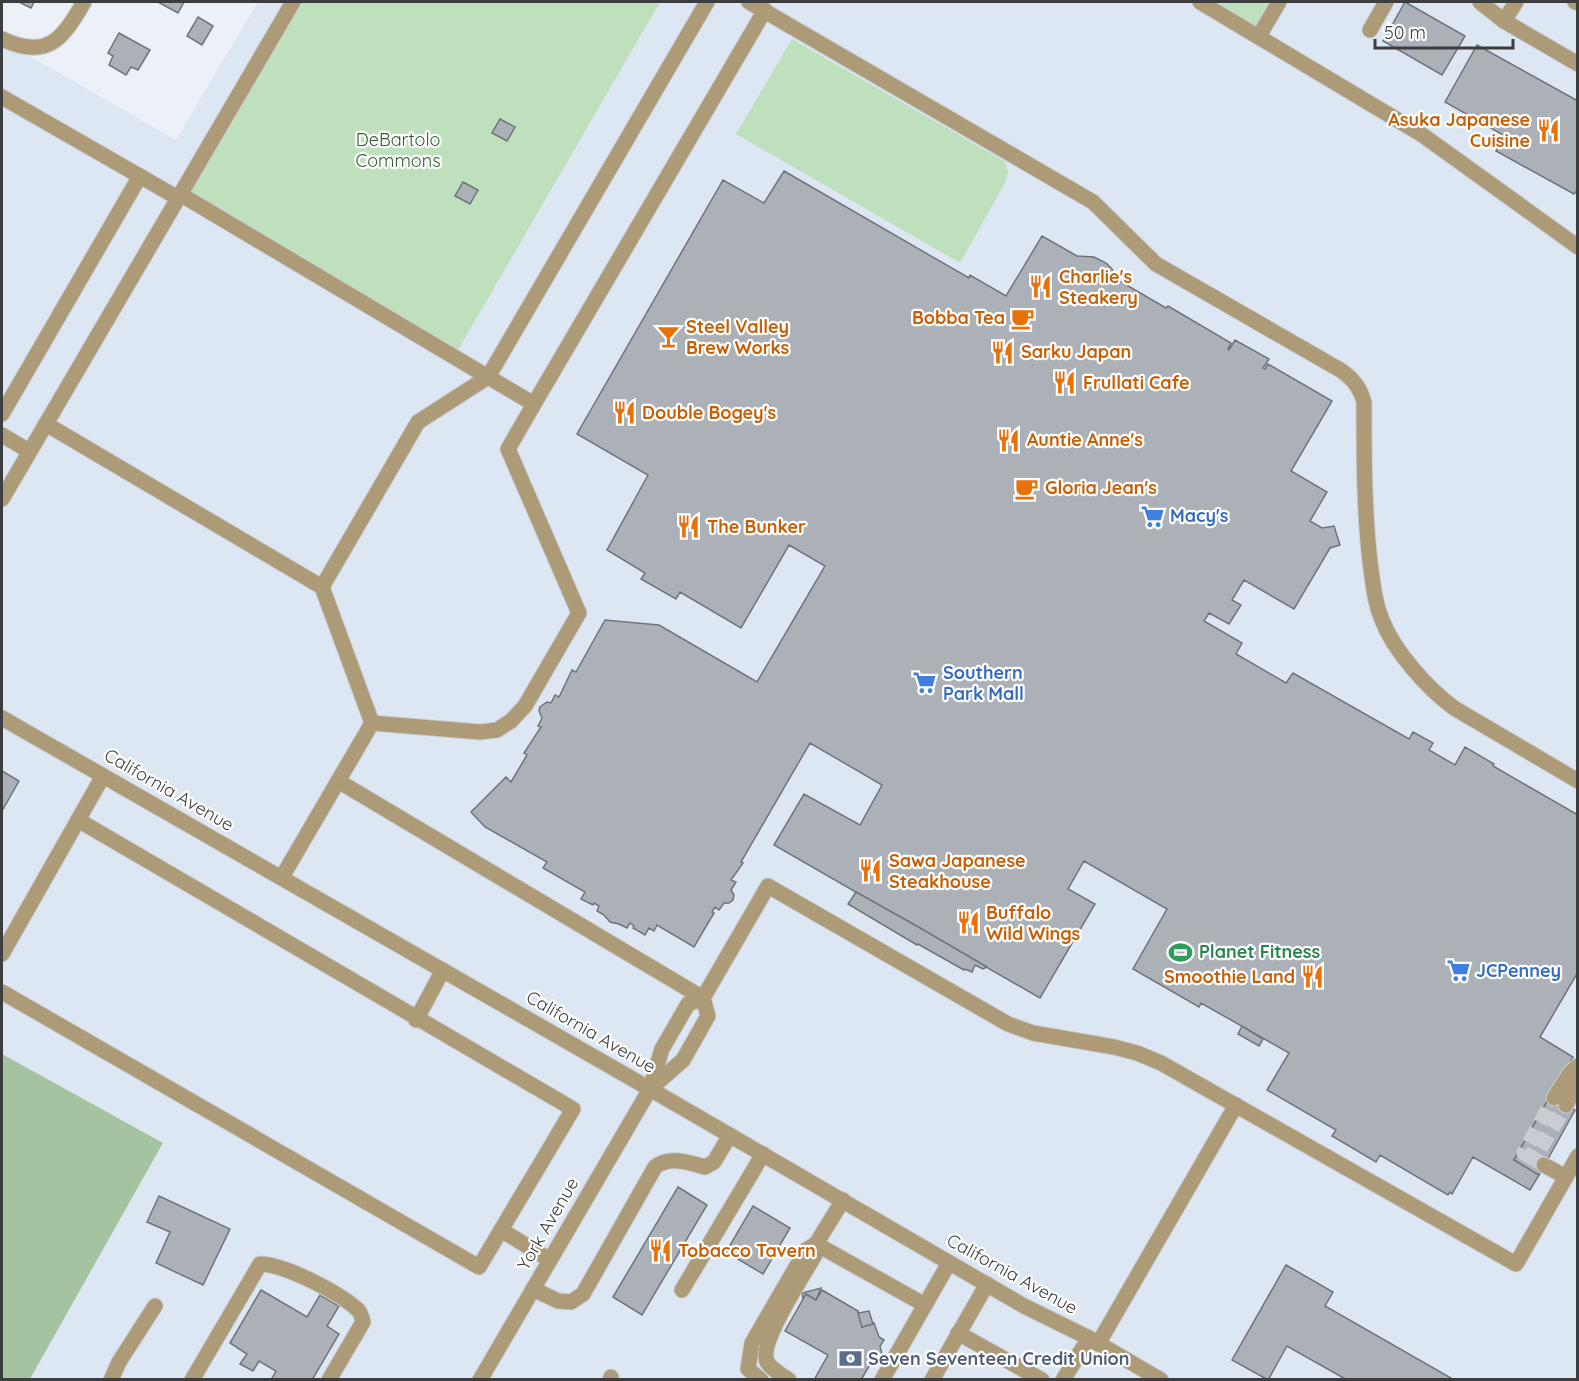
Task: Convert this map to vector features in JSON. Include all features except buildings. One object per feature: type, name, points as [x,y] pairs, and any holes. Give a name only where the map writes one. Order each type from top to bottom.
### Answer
[{"type":"street","points":[[2,39],[16,46],[32,49],[51,44],[68,28],[84,2]]},
{"type":"street","points":[[2,499],[293,2]]},
{"type":"street","points":[[322,587],[418,422],[488,377],[707,2]]},
{"type":"street","points":[[749,2],[1092,202],[1156,264],[1342,371],[1353,380],[1361,391],[1364,402],[1368,543],[1376,603],[1382,623],[1419,677],[1437,696],[1578,781]]},
{"type":"street","points":[[1200,2],[1219,6],[1259,36],[1421,134],[1578,247]]},
{"type":"street","points":[[1259,36],[1279,2]]},
{"type":"street","points":[[1370,30],[1386,2]]},
{"type":"street","points":[[1480,2],[1504,21],[1578,64]]},
{"type":"street","points":[[1504,21],[1515,2]]},
{"type":"street","points":[[372,723],[480,732],[497,730],[511,722],[525,706],[579,613],[508,449],[765,10]]},
{"type":"street","points":[[2,97],[179,196],[534,404]]},
{"type":"street","points":[[2,414],[140,176]]},
{"type":"street","points":[[46,424],[322,587],[372,723]]},
{"type":"street","points":[[2,435],[29,451]]},
{"type":"street","name":"California Avenue","points":[[2,718],[282,877],[1024,1306],[1093,1341],[1161,1380]]},
{"type":"street","points":[[282,877],[372,723]]},
{"type":"street","points":[[2,954],[104,776]]},
{"type":"street","points":[[338,782],[702,998],[708,1016],[688,1052],[650,1089]]},
{"type":"street","points":[[2,992],[479,1267],[573,1110],[78,820]]},
{"type":"street","points":[[650,1089],[662,1049],[688,1004],[702,998],[768,886],[1008,1024],[1033,1033],[1105,1045],[1137,1053],[1161,1063],[1516,1264],[1578,1156]]},
{"type":"street","points":[[416,1020],[443,970]]},
{"type":"street","points":[[1578,1066],[1570,1073],[1560,1102],[1578,1083]]},
{"type":"street","name":"York Avenue","points":[[480,1380],[650,1089]]},
{"type":"street","points":[[1063,1380],[1093,1341],[1236,1105]]},
{"type":"street","points":[[533,1289],[558,1301],[571,1302],[583,1294],[656,1167],[661,1162],[678,1161],[705,1167],[714,1162],[730,1135]]},
{"type":"street","points":[[682,1290],[763,1154]]},
{"type":"street","points":[[1544,1165],[1566,1177]]},
{"type":"street","points":[[789,1380],[767,1361],[766,1344],[777,1320],[815,1255],[816,1244],[843,1200]]},
{"type":"street","points":[[501,1230],[550,1260]]},
{"type":"street","points":[[816,1244],[925,1305]]},
{"type":"street","points":[[761,1380],[748,1368],[752,1343],[806,1250],[816,1244]]},
{"type":"street","points":[[882,1380],[950,1263]]},
{"type":"street","points":[[192,1380],[260,1264],[271,1264],[335,1293],[360,1311],[363,1322],[329,1380]]},
{"type":"street","points":[[932,1380],[987,1284]]},
{"type":"street","points":[[111,1380],[119,1362],[155,1306]]},
{"type":"street","points":[[958,1333],[1042,1380]]},
{"type":"shaded area","name":"Southern Park Mall","points":[[258,2],[1577,2],[1577,1379],[30,1379],[163,1144],[2,1054],[2,40],[176,140]]},
{"type":"green space","name":"DeBartolo Commons","points":[[293,2],[660,2],[454,357],[180,193]]},
{"type":"green space","points":[[1222,2],[1279,2],[1259,36],[1216,11]]},
{"type":"green space","points":[[792,39],[1004,161],[1008,171],[1006,181],[960,263],[736,134]]},
{"type":"green space","points":[[2,1054],[163,1143],[30,1379],[2,1379]]},
{"type":"tunnel","points":[[1534,1159],[1524,1153],[1554,1098]]},
{"type":"tunnel","points":[[1543,1164],[1534,1159],[1566,1105]]},
{"type":"place","name":"Asuka Japanese Cuisine","points":[[1548,130]]},
{"type":"place","name":"Charlie's Steakery","points":[[1041,287]]},
{"type":"place","name":"Bobba Tea","points":[[1023,318]]},
{"type":"place","name":"Steel Valley Brew Works","points":[[668,337]]},
{"type":"place","name":"Sarku Japan","points":[[1003,352]]},
{"type":"place","name":"Frullati Cafe","points":[[1065,383]]},
{"type":"place","name":"Double Bogey's","points":[[624,413]]},
{"type":"place","name":"Auntie Anne's","points":[[1009,440]]},
{"type":"place","name":"Gloria Jean's","points":[[1027,488]]},
{"type":"place","name":"Macy's","points":[[1152,516]]},
{"type":"place","name":"The Bunker","points":[[689,527]]},
{"type":"place","name":"Southern Park Mall","points":[[925,683]]},
{"type":"place","name":"Sawa Japanese Steakhouse","points":[[871,871]]},
{"type":"place","name":"Buffalo Wild Wings","points":[[968,923]]},
{"type":"place","name":"Planet Fitness","points":[[1181,952]]},
{"type":"place","name":"JCPenney","points":[[1458,971]]},
{"type":"place","name":"Smoothie Land","points":[[1313,977]]},
{"type":"place","name":"Tobacco Tavern","points":[[660,1251]]},
{"type":"place","name":"Seven Seventeen Credit Union","points":[[850,1359]]}]
